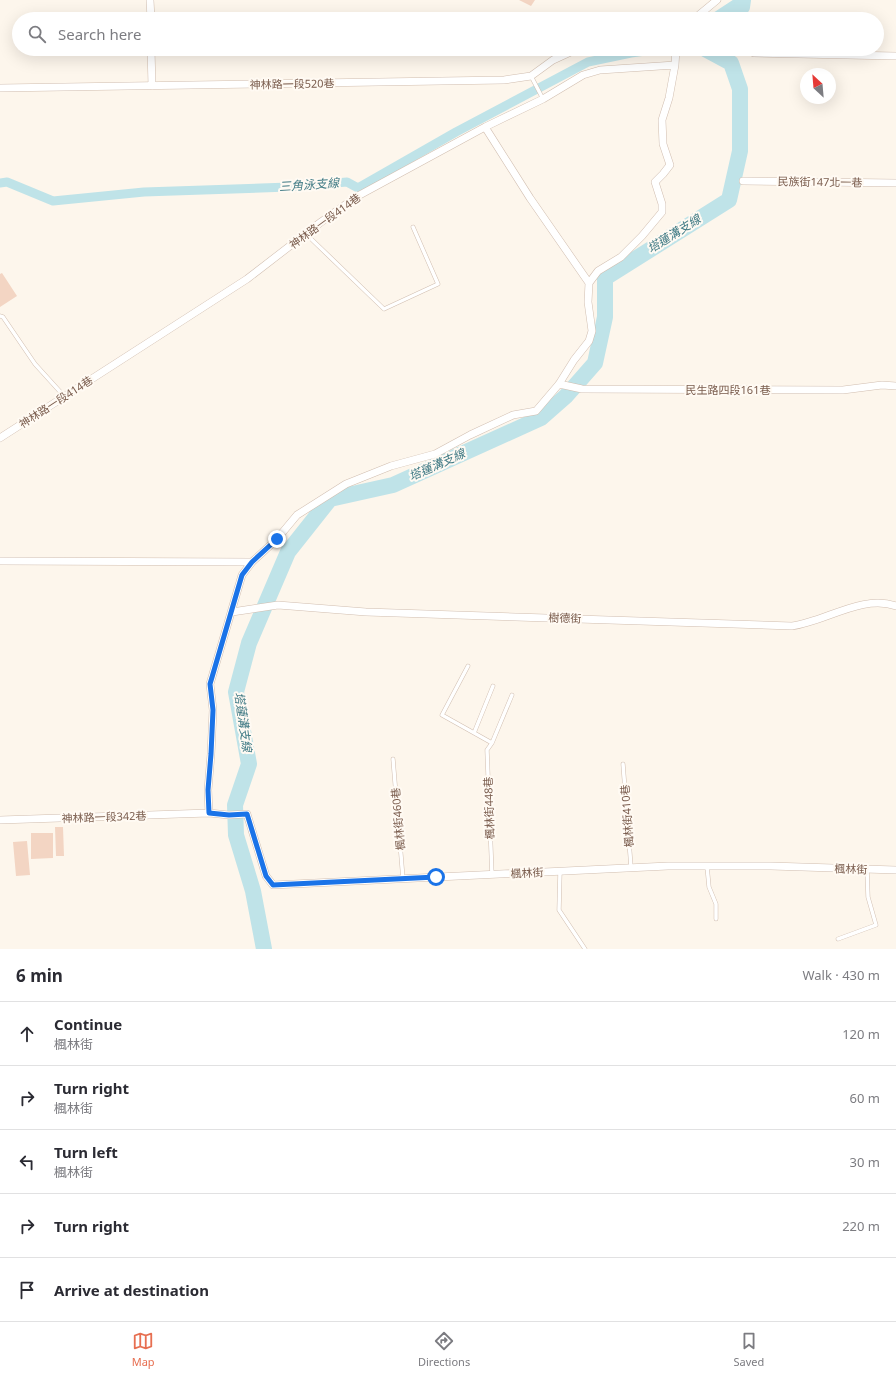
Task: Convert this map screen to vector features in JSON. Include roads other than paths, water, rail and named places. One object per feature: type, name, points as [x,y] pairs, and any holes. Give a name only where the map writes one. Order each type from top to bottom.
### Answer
[{"type":"street","points":[[150,0],[151,12]]},
{"type":"street","points":[[702,12],[717,0]]},
{"type":"street","points":[[151,56],[152,86]]},
{"type":"street","name":"神林路一段520巷","points":[[0,88],[504,80],[531,76],[553,60],[562,56]]},
{"type":"street","points":[[209,813],[208,790],[213,710],[210,684],[232,612],[234,597],[242,575],[252,562],[277,539],[298,515],[346,484],[391,466],[435,454],[470,435],[513,415],[536,411],[559,384],[589,341],[592,331],[588,302],[590,283],[598,271],[621,257],[642,236],[662,212],[662,204],[655,182],[670,165],[663,144],[662,120],[669,98],[676,56]]},
{"type":"street","points":[[884,56],[896,56]]},
{"type":"street","name":"神林路一段414巷","points":[[0,438],[247,279],[356,197],[485,127],[543,98],[583,75],[600,70],[675,65]]},
{"type":"street","points":[[485,127],[534,204],[590,283]]},
{"type":"street","name":"民族街147北一巷","points":[[744,181],[896,183]]},
{"type":"street","name":"民生路四段161巷","points":[[559,384],[582,389],[843,390],[896,386]]},
{"type":"street","points":[[0,561],[252,562]]},
{"type":"street","name":"樹德街","points":[[232,612],[278,605],[366,612],[792,626],[805,624],[832,613],[859,606],[890,604],[896,606]]},
{"type":"street","name":"神林路一段342巷","points":[[0,820],[209,813]]},
{"type":"street","name":"楓林街","points":[[209,813],[229,815],[247,814],[266,876],[273,885],[668,866],[896,870]]},
{"type":"lane","points":[[531,76],[543,98]]},
{"type":"lane","points":[[306,234],[384,309],[438,284],[413,227]]},
{"type":"lane","points":[[0,316],[4,317],[35,364],[64,397]]},
{"type":"lane","points":[[468,666],[442,715],[492,743]]},
{"type":"lane","points":[[474,733],[493,686]]},
{"type":"lane","name":"楓林街448巷","points":[[492,875],[487,750],[492,743],[512,695]]},
{"type":"lane","name":"楓林街460巷","points":[[393,759],[403,879]]},
{"type":"lane","name":"楓林街410巷","points":[[624,764],[631,868]]},
{"type":"lane","points":[[707,866],[709,887],[716,904],[716,919]]},
{"type":"lane","points":[[838,939],[876,925],[868,897],[867,869]]},
{"type":"lane","points":[[560,871],[559,910],[585,949]]},
{"type":"waterway","name":"三角泳支線","points":[[723,12],[741,0]]},
{"type":"waterway","name":"塔蓮溝支線","points":[[738,12],[742,7],[743,0]]},
{"type":"waterway","name":"三角泳支線","points":[[0,183],[7,182],[53,201],[144,192],[289,187],[347,182],[358,188],[456,132],[588,62],[617,56]]},
{"type":"waterway","name":"塔蓮溝支線","points":[[264,949],[253,891],[236,835],[235,805],[249,764],[236,692],[249,643],[288,552],[330,499],[393,485],[541,418],[566,396],[595,363],[605,317],[605,278],[729,200],[740,151],[740,89],[731,63],[718,56]]}]
